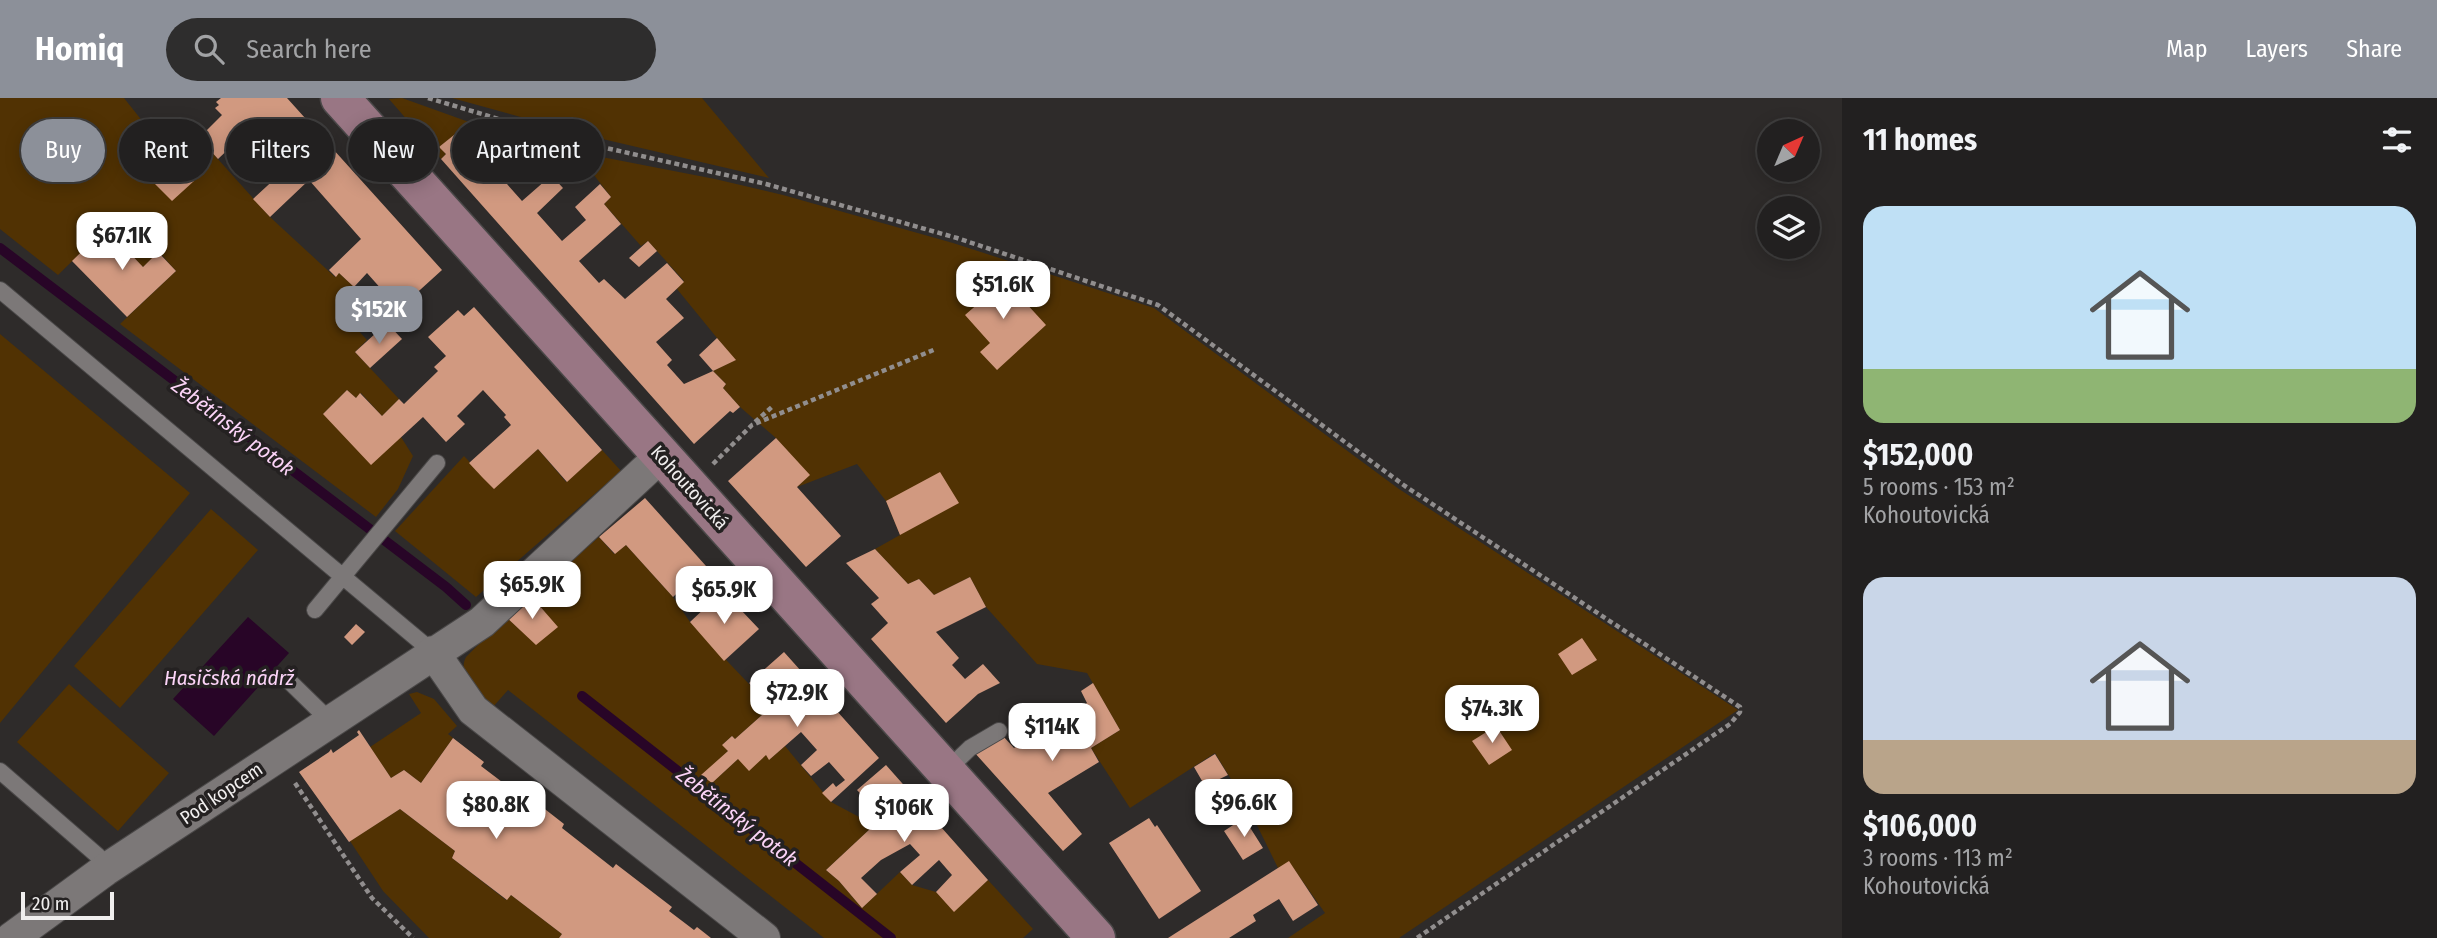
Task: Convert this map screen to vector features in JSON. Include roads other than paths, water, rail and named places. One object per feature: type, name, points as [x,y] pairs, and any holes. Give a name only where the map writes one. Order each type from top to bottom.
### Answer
[{"type":"street","name":"Kohoutovická","points":[[340,98],[1096,938]]},
{"type":"street","name":"Pod kopcem","points":[[12,938],[105,870],[482,622],[662,456]]},
{"type":"street","points":[[433,652],[473,710],[764,938]]},
{"type":"lane","points":[[0,290],[433,652]]},
{"type":"lane","points":[[315,610],[437,463]]},
{"type":"lane","points":[[288,680],[330,721]]},
{"type":"lane","points":[[946,771],[970,748],[999,732]]},
{"type":"lane","points":[[0,771],[98,856],[105,870]]},
{"type":"water","name":"Hasičská nádrž","points":[[248,617],[289,653],[214,736],[173,699]]},
{"type":"waterway","name":"Žebětínský potok","points":[[0,248],[446,587],[466,605]]},
{"type":"waterway","name":"Žebětínský potok","points":[[582,696],[891,938]]}]
